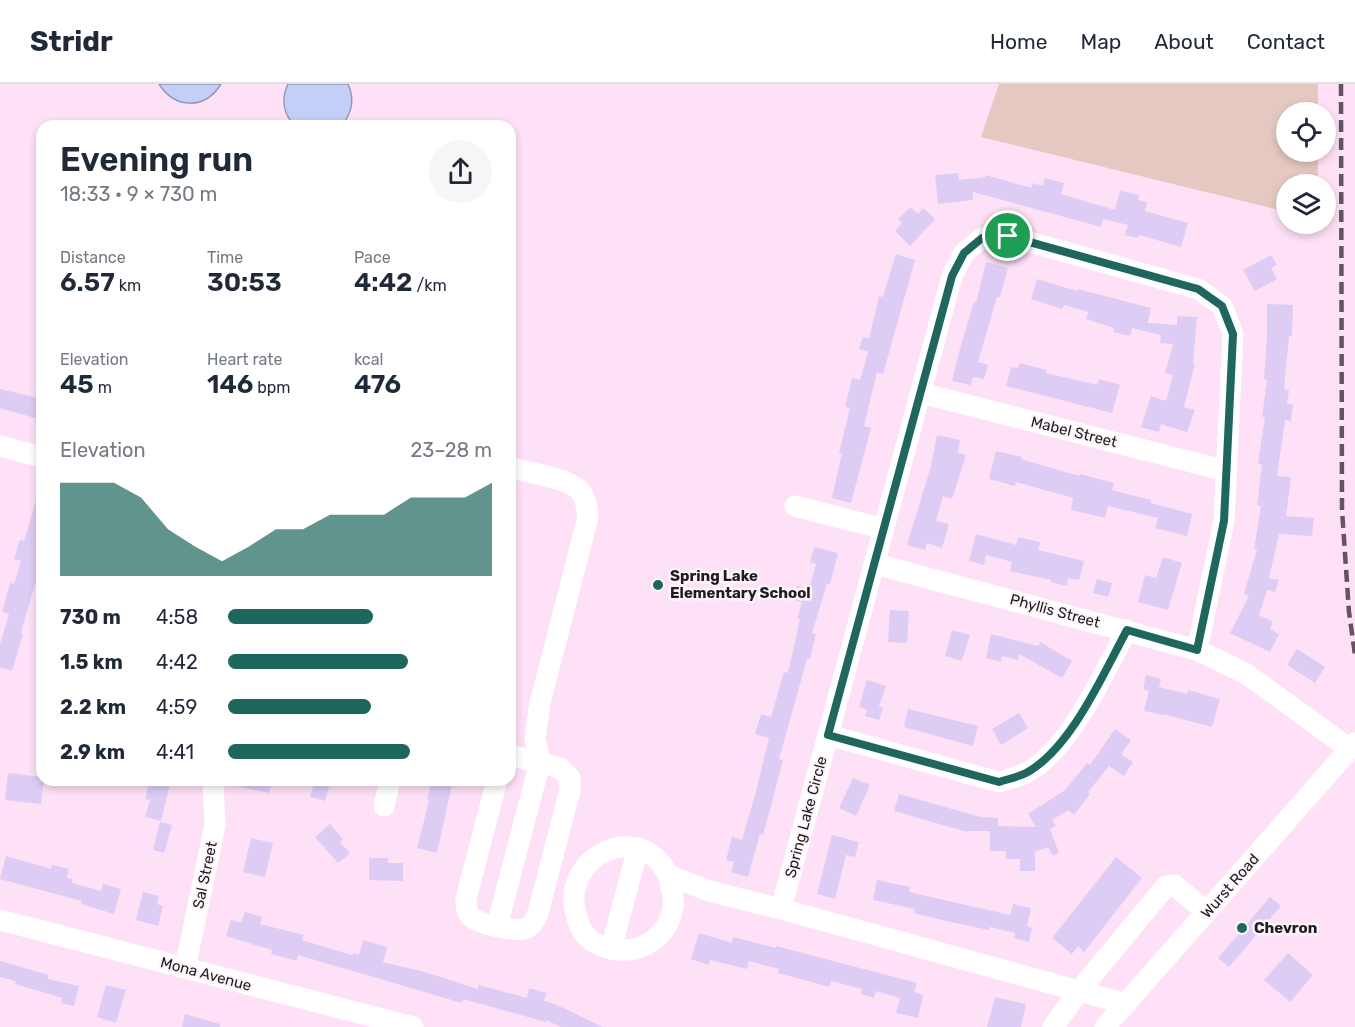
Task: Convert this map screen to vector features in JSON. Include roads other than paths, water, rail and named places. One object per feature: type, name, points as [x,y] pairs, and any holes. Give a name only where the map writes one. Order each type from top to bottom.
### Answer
[{"type":"street","name":"Spring Lake Circle","points":[[781,909],[952,276],[964,253],[982,238],[1008,236],[1198,289],[1222,306],[1233,334],[1224,521],[1197,650]]},
{"type":"street","name":"Mabel Street","points":[[921,393],[1227,471]]},
{"type":"street","points":[[0,446],[36,455]]},
{"type":"street","points":[[497,926],[540,762],[535,738],[540,703],[588,517],[586,502],[579,489],[567,483],[516,470]]},
{"type":"street","points":[[795,506],[884,529]]},
{"type":"street","name":"Phyllis Street","points":[[874,564],[1197,650],[1245,673],[1353,746]]},
{"type":"street","points":[[828,735],[999,782],[1025,773],[1043,761],[1076,722],[1127,630]]},
{"type":"street","points":[[516,749],[540,703]]},
{"type":"street","name":"Wurst Road","points":[[1105,1027],[1353,746]]},
{"type":"street","points":[[496,786],[466,899],[466,910],[472,917],[497,926],[515,930],[525,929],[533,924],[538,913],[570,790],[570,778],[560,768],[516,758]]},
{"type":"street","name":"Sal Street","points":[[185,968],[215,825],[213,786]]},
{"type":"street","points":[[384,806],[389,786]]},
{"type":"street","points":[[624,846],[638,848],[651,854],[664,865],[668,875],[674,904],[672,913],[665,928],[653,942],[628,951],[611,949],[590,939],[583,932],[574,907],[574,893],[588,862],[602,852],[624,846]]},
{"type":"street","points":[[611,949],[638,848]]},
{"type":"street","points":[[668,875],[709,891],[1126,1004]]},
{"type":"street","points":[[1053,1027],[1079,991],[1166,886],[1174,885],[1207,912]]},
{"type":"street","points":[[672,913],[692,895],[709,891]]},
{"type":"street","name":"Mona Avenue","points":[[0,920],[413,1027]]},
{"type":"water","points":[[159,84],[221,84],[207,98],[190,103],[173,98]]},
{"type":"water","points":[[288,84],[348,84],[351,106],[346,120],[291,120],[284,106],[284,95]]},
{"type":"railway","points":[[1341,84],[1342,510],[1349,612],[1355,655]]},
{"type":"place","name":"Spring Lake Elementary School","points":[[658,585]]},
{"type":"place","name":"Chevron","points":[[1242,928]]}]
